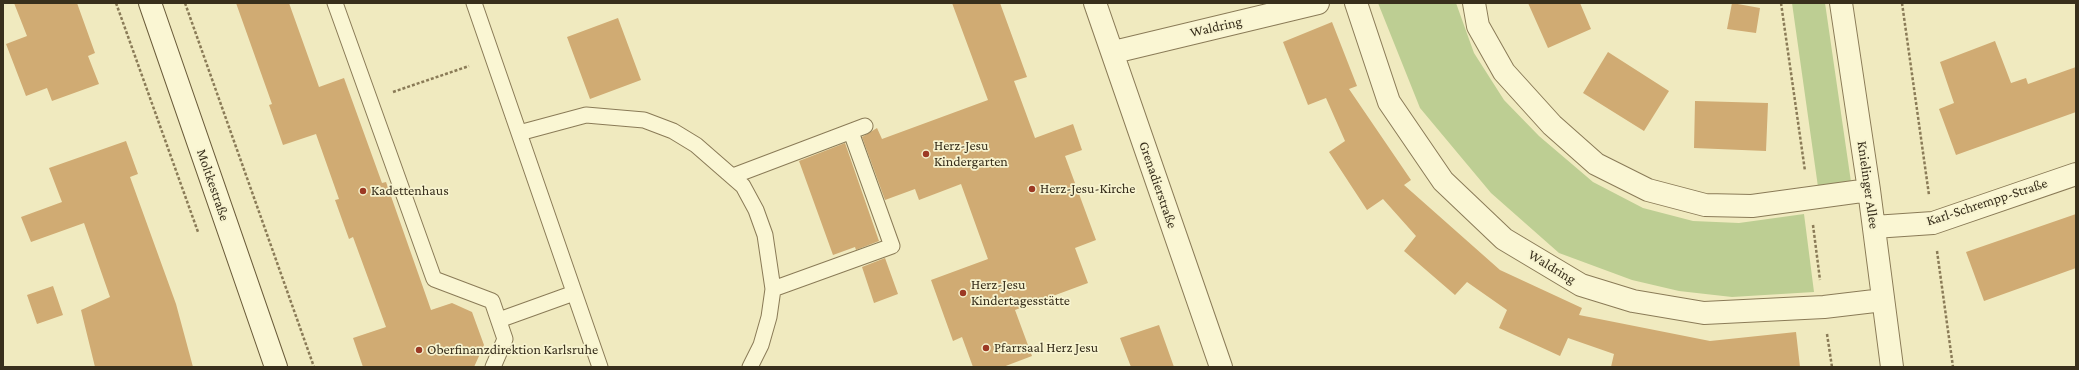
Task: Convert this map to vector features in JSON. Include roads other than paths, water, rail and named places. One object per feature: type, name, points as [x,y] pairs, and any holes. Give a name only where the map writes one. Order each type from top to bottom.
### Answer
[{"type":"street","name":"Moltkestraße","points":[[150,3],[276,367]]},
{"type":"street","name":"Grenadierstraße","points":[[1095,3],[1114,52],[1221,367]]},
{"type":"street","name":"Waldring","points":[[1114,52],[1318,3]]},
{"type":"street","name":"Waldring","points":[[1356,3],[1389,102],[1443,181],[1504,239],[1581,285],[1633,301],[1704,313],[1824,307],[1883,300]]},
{"type":"street","points":[[1474,3],[1478,26],[1504,72],[1552,125],[1596,164],[1648,190],[1704,205],[1752,206],[1869,190]]},
{"type":"street","name":"Knielinger Allee","points":[[1841,3],[1869,190],[1892,367]]},
{"type":"street","name":"Karl-Schrempp-Straße","points":[[1874,227],[1933,223],[2076,174]]},
{"type":"lane","points":[[335,3],[434,279],[492,300],[505,339],[493,367]]},
{"type":"lane","points":[[474,3],[600,367]]},
{"type":"lane","points":[[519,133],[586,115],[644,120],[673,131],[696,145],[743,186],[756,210],[765,235],[773,289],[769,317],[761,345],[750,367]]},
{"type":"lane","points":[[733,176],[865,126]]},
{"type":"lane","points":[[773,289],[892,246],[851,132]]},
{"type":"lane","points":[[499,320],[574,293]]},
{"type":"place","name":"Herz-Jesu Kindergarten","points":[[926,154]]},
{"type":"place","name":"Herz-Jesu-Kirche","points":[[1032,189]]},
{"type":"place","name":"Kadettenhaus","points":[[363,191]]},
{"type":"place","name":"Herz-Jesu Kindertagesstätte","points":[[963,293]]},
{"type":"place","name":"Pfarrsaal Herz Jesu","points":[[986,348]]},
{"type":"place","name":"Oberfinanzdirektion Karlsruhe","points":[[419,350]]}]
